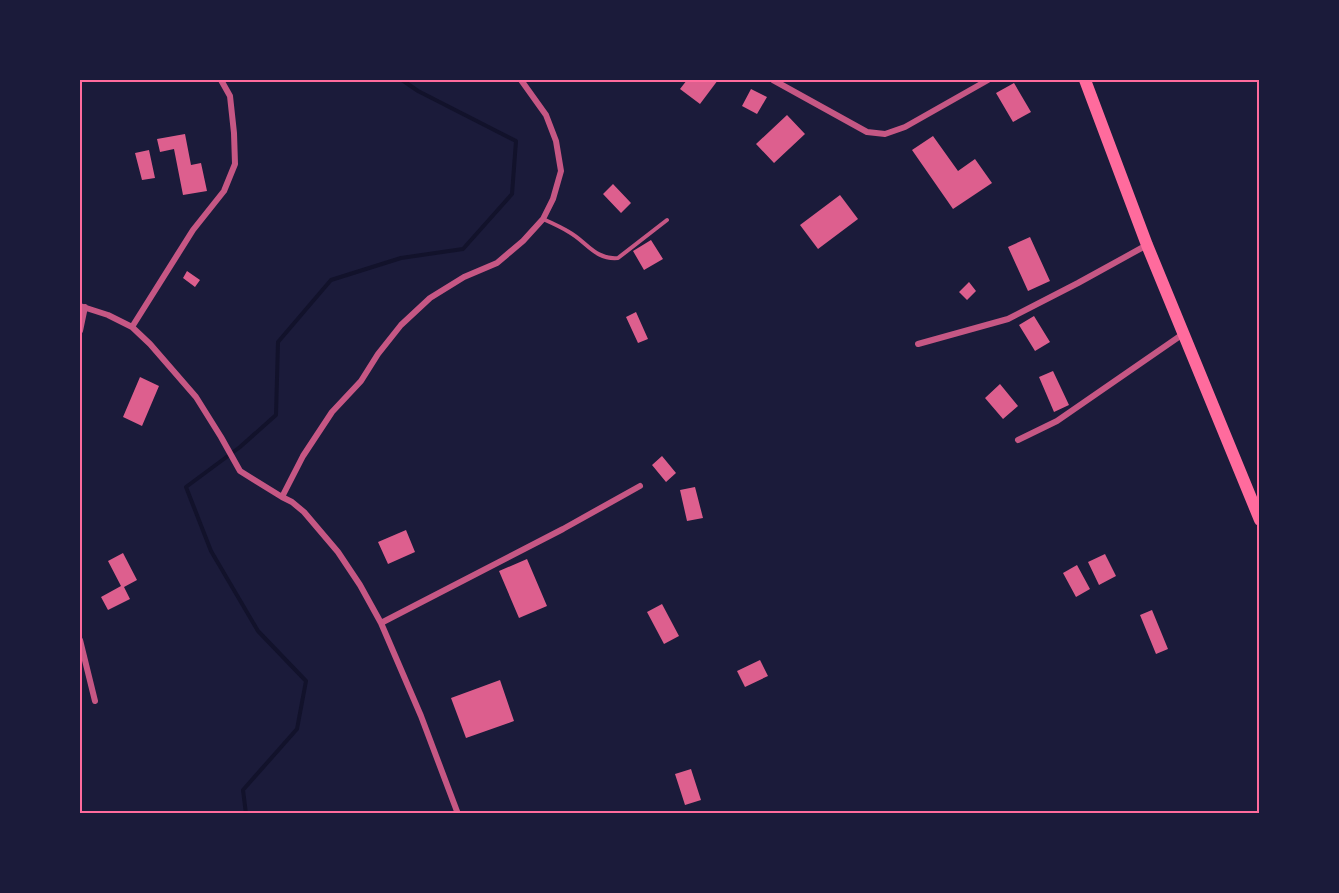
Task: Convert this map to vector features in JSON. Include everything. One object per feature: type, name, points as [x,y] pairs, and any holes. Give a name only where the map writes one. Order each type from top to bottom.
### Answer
[{"type":"highway","points":[[1085,80],[1183,334],[1260,520]]},
{"type":"street","points":[[132,327],[193,230],[224,191],[235,164],[230,96],[221,80]]},
{"type":"street","points":[[282,497],[303,456],[333,412],[361,381],[378,354],[401,325],[430,298],[464,277],[497,262],[523,241],[543,219],[553,199],[561,171],[556,141],[546,115],[522,80]]},
{"type":"street","points":[[773,80],[867,132],[885,134],[905,127],[988,80]]},
{"type":"street","points":[[918,344],[1008,319],[1148,244]]},
{"type":"street","points":[[80,331],[82,307],[108,315],[132,327],[150,344],[196,397],[240,471],[292,502],[304,512],[338,552],[381,623],[422,716],[458,813]]},
{"type":"street","points":[[1018,440],[1057,421],[1183,334]]},
{"type":"street","points":[[381,623],[640,486]]},
{"type":"street","points":[[80,640],[95,701]]},
{"type":"lane","points":[[543,219],[571,233],[590,249],[609,259],[618,258],[667,220]]},
{"type":"building","points":[[687,80],[718,80],[700,104],[680,89]]},
{"type":"building","points":[[1014,83],[1031,112],[1013,122],[996,93]]},
{"type":"building","points":[[751,89],[767,97],[757,114],[742,106]]},
{"type":"building","points":[[787,115],[805,134],[774,163],[756,144]]},
{"type":"building","points":[[185,134],[191,165],[201,163],[207,191],[183,195],[174,149],[160,152],[157,139]]},
{"type":"building","points":[[933,136],[958,171],[975,159],[992,183],[953,209],[912,150]]},
{"type":"building","points":[[149,150],[155,178],[142,180],[135,153]]},
{"type":"building","points":[[613,184],[631,203],[621,213],[603,194]]},
{"type":"building","points":[[840,195],[858,219],[818,249],[800,225]]},
{"type":"building","points":[[1030,237],[1050,281],[1028,291],[1008,247]]},
{"type":"building","points":[[651,240],[663,259],[644,270],[633,251]]},
{"type":"building","points":[[187,271],[200,280],[195,287],[183,278]]},
{"type":"building","points":[[969,282],[976,291],[967,300],[959,292]]},
{"type":"building","points":[[636,312],[648,339],[638,343],[626,317]]},
{"type":"building","points":[[1034,316],[1050,342],[1035,351],[1019,325]]},
{"type":"building","points":[[1053,371],[1069,405],[1054,412],[1039,377]]},
{"type":"building","points":[[140,377],[159,386],[142,426],[123,417]]},
{"type":"building","points":[[1000,384],[1018,406],[1003,419],[985,398]]},
{"type":"building","points":[[662,456],[676,473],[666,482],[652,465]]},
{"type":"building","points":[[695,487],[703,518],[687,521],[680,490]]},
{"type":"building","points":[[406,530],[415,552],[388,564],[378,542]]},
{"type":"building","points":[[123,553],[137,580],[124,587],[130,599],[108,610],[101,597],[121,586],[108,561]]},
{"type":"building","points":[[1105,554],[1116,576],[1099,585],[1088,562]]},
{"type":"building","points":[[527,559],[547,606],[519,618],[499,571]]},
{"type":"building","points":[[1077,565],[1090,589],[1076,597],[1063,573]]},
{"type":"building","points":[[662,604],[679,636],[664,644],[647,612]]},
{"type":"building","points":[[1152,610],[1168,649],[1156,654],[1140,615]]},
{"type":"building","points":[[760,660],[768,676],[745,687],[737,671]]},
{"type":"building","points":[[500,680],[514,721],[466,738],[451,698]]},
{"type":"building","points":[[691,769],[701,800],[685,805],[675,774]]},
{"type":"waterway","points":[[246,814],[243,790],[297,729],[306,681],[258,631],[211,551],[186,487],[240,447],[276,415],[278,342],[331,280],[401,258],[463,249],[512,194],[516,141],[418,91],[402,80]]}]
